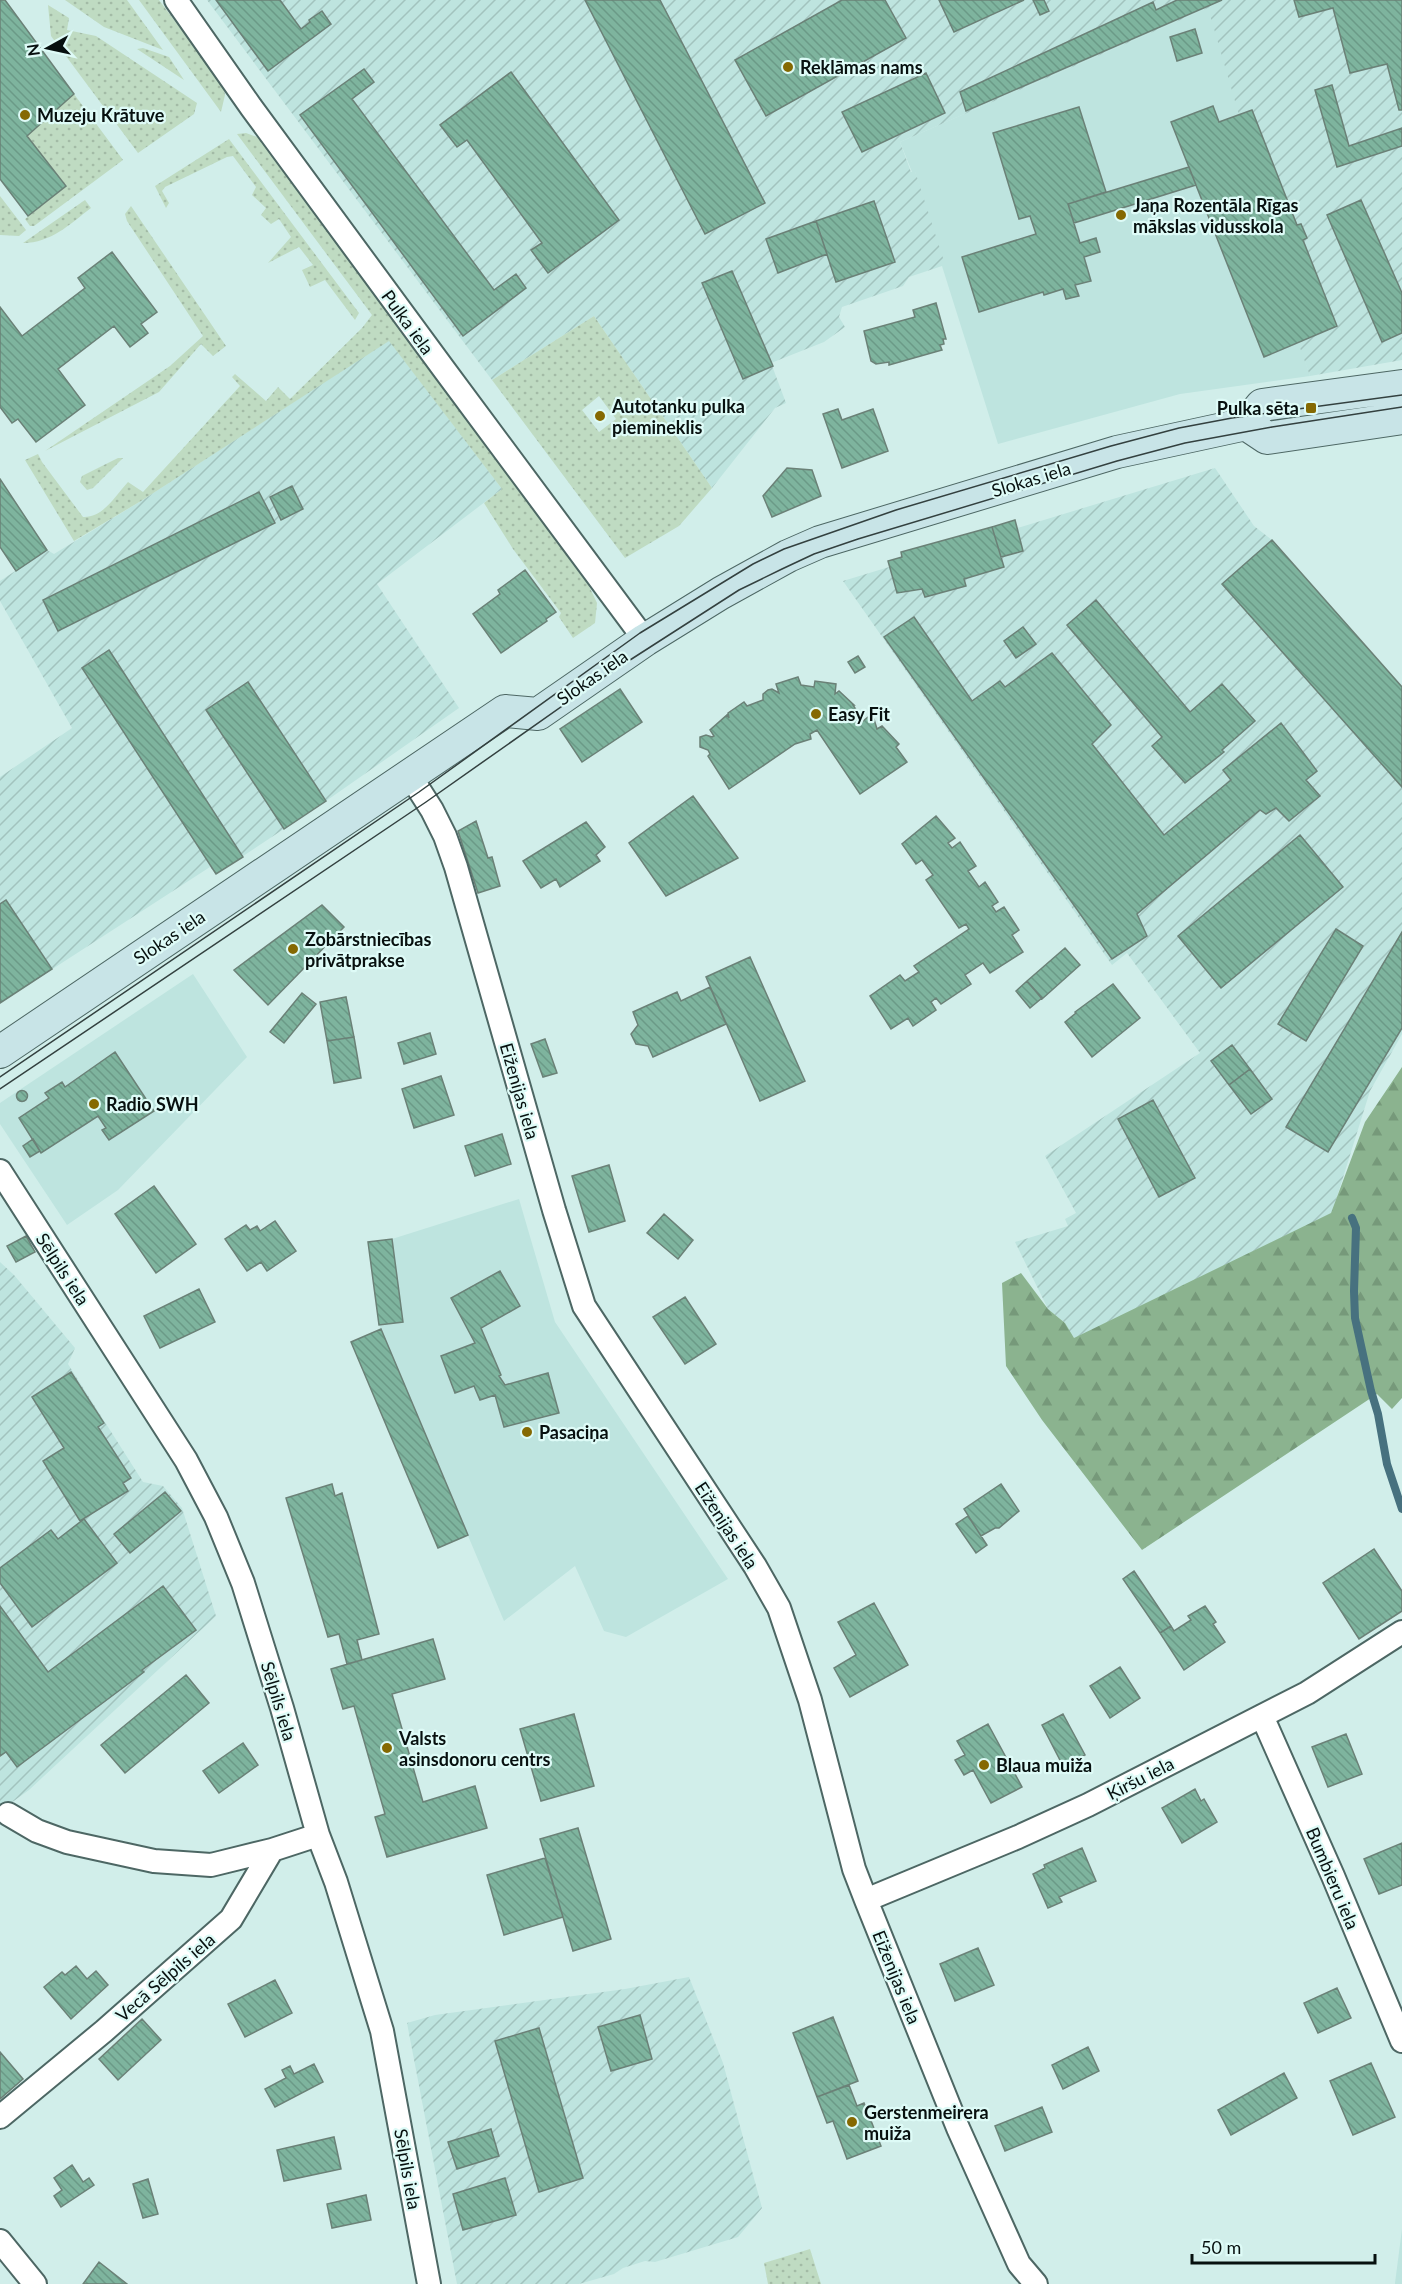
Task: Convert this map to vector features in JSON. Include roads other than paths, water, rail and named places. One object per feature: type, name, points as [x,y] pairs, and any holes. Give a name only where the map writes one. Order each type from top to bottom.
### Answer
[{"type":"street","name":"Pulka iela","points":[[176,0],[429,349],[645,640]]},
{"type":"street","points":[[1402,386],[1262,405],[1246,424],[1267,438],[1402,418]]},
{"type":"street","name":"Slokas iela","points":[[0,1052],[505,711],[537,714],[645,640],[754,573],[820,542],[1117,452],[1246,424]]},
{"type":"street","name":"Eiženijas iela","points":[[409,774],[436,819],[456,867],[581,1299],[597,1327],[755,1566],[779,1608],[810,1700],[854,1869],[1019,2274],[1036,2284]]},
{"type":"street","name":"Sēlpils iela","points":[[0,1171],[186,1460],[216,1516],[243,1583],[318,1835],[336,1882],[382,2031],[429,2284]]},
{"type":"street","name":"Ķiršu iela","points":[[866,1900],[1050,1823],[1307,1693],[1402,1632]]},
{"type":"street","name":"Bumbieru iela","points":[[1262,1716],[1333,1875],[1402,2042]]},
{"type":"street","points":[[8,1814],[37,1831],[67,1842],[154,1861],[211,1865],[272,1850],[318,1835]]},
{"type":"street","name":"Vecā Sēlpils iela","points":[[0,2116],[104,2031],[231,1919],[272,1850]]},
{"type":"street","points":[[0,2241],[35,2284]]},
{"type":"waterway","points":[[1352,1218],[1356,1228],[1355,1318],[1378,1414],[1387,1464],[1402,1509]]},
{"type":"tram line","points":[[0,1077],[419,792],[640,633],[753,564],[784,549],[896,510],[1179,428],[1232,418],[1402,395]]},
{"type":"tram line","points":[[0,1089],[426,802],[602,678],[739,590],[782,569],[814,554],[858,539],[1117,461],[1185,443],[1402,407]]},
{"type":"place","name":"Reklāmas nams","points":[[788,67]]},
{"type":"place","name":"Muzeju Krātuve","points":[[25,115]]},
{"type":"place","name":"Jaņa Rozentāla Rīgas mākslas vidusskola","points":[[1121,215]]},
{"type":"place","name":"Pulka sēta","points":[[1311,408]]},
{"type":"place","name":"Autotanku pulka piemineklis","points":[[600,416]]},
{"type":"place","name":"Easy Fit","points":[[816,714]]},
{"type":"place","name":"Zobārstniecības privātprakse","points":[[293,949]]},
{"type":"place","name":"Radio SWH","points":[[94,1104]]},
{"type":"place","name":"Pasaciņa","points":[[527,1432]]},
{"type":"place","name":"Valsts asinsdonoru centrs","points":[[387,1748]]},
{"type":"place","name":"Blaua muiža","points":[[984,1765]]},
{"type":"place","name":"Gerstenmeirera muiža","points":[[852,2122]]}]
